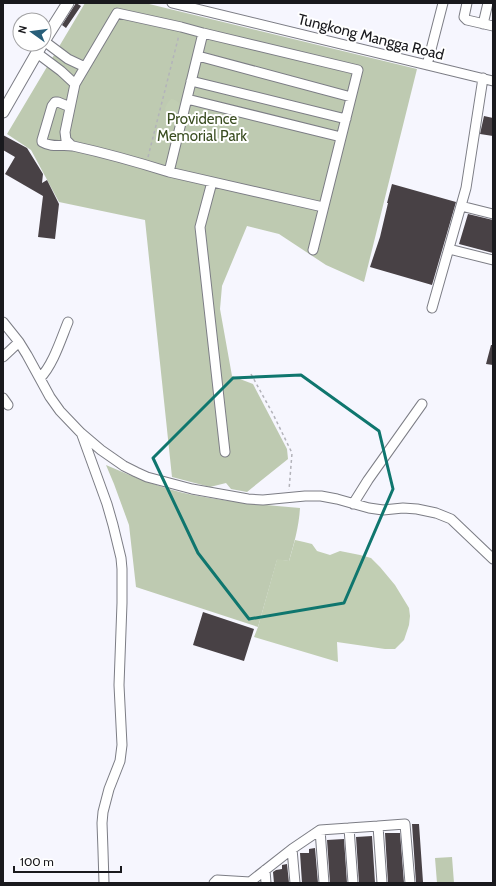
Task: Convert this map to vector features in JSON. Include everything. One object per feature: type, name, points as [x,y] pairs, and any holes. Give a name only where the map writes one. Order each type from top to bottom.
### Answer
[{"type":"main road","points":[[52,28],[68,3]]},
{"type":"main road","points":[[3,112],[38,52]]},
{"type":"street","name":"Tungkong Mangga Road","points":[[172,3],[493,81]]},
{"type":"street","points":[[427,65],[443,3]]},
{"type":"street","points":[[467,3],[464,17],[467,20],[493,26]]},
{"type":"street","points":[[483,24],[488,3]]},
{"type":"street","points":[[70,145],[66,140],[65,132],[75,84],[117,14],[181,26],[203,33],[358,70],[313,250]]},
{"type":"street","points":[[169,172],[203,33]]},
{"type":"street","points":[[52,47],[68,59],[85,67]]},
{"type":"street","points":[[44,52],[75,84]]},
{"type":"street","points":[[198,56],[352,97]]},
{"type":"street","points":[[432,308],[466,188],[484,78]]},
{"type":"street","points":[[191,82],[346,119]]},
{"type":"street","points":[[187,99],[341,137]]},
{"type":"street","points":[[70,106],[55,102],[52,106],[42,142],[47,145],[55,146],[70,145],[169,172],[323,207]]},
{"type":"street","points":[[212,182],[200,227],[225,452]]},
{"type":"street","points":[[461,206],[493,214]]},
{"type":"street","points":[[449,249],[493,260]]},
{"type":"street","points":[[3,322],[19,342],[50,397],[60,411],[81,433],[101,450],[124,466],[147,477],[192,489],[248,499],[263,500],[321,496],[369,508],[383,510],[402,508],[417,509],[436,513],[451,519],[493,560]]},
{"type":"street","points":[[40,378],[50,364],[68,322]]},
{"type":"street","points":[[3,357],[19,342]]},
{"type":"street","points":[[353,504],[368,480],[422,404]]},
{"type":"street","points":[[81,433],[107,504],[120,553],[122,569],[119,691],[122,745],[120,761],[109,789],[103,812],[104,883]]},
{"type":"street","points":[[214,883],[217,880],[250,882],[292,849],[320,830],[405,824],[410,883]]},
{"type":"street","points":[[378,826],[382,883]]},
{"type":"street","points":[[349,828],[353,883]]},
{"type":"street","points":[[320,830],[324,883]]},
{"type":"street","points":[[292,849],[295,883]]},
{"type":"street","points":[[265,870],[266,883]]},
{"type":"path","points":[[146,165],[181,26]]},
{"type":"path","points":[[251,374],[292,453],[289,498]]},
{"type":"highlighted area","points":[[301,375],[379,431],[393,489],[344,603],[249,619],[198,553],[153,458],[233,378]]},
{"type":"green space","name":"Providence Memorial Park","points":[[85,3],[145,3],[417,69],[364,282],[326,265],[279,234],[247,226],[222,286],[220,309],[232,376],[253,384],[287,449],[288,459],[247,492],[231,489],[226,483],[210,487],[172,477],[145,220],[59,202],[31,150],[7,134]]},
{"type":"green space","points":[[171,99],[178,102],[180,105],[180,111],[175,117],[172,118],[165,112],[167,104]]},
{"type":"green space","points":[[106,465],[160,486],[193,495],[300,508],[289,561],[277,560],[258,627],[136,587],[129,525]]},
{"type":"green space","points":[[295,540],[312,544],[317,551],[330,555],[340,551],[371,558],[380,567],[395,585],[409,608],[409,625],[404,640],[395,649],[337,642],[338,662],[254,637],[277,559],[289,561]]},
{"type":"green space","points":[[452,857],[454,883],[437,883],[435,858]]},
{"type":"building","points":[[76,3],[81,6],[66,28],[62,25]]},
{"type":"building","points":[[484,116],[493,118],[493,136],[480,134]]},
{"type":"building","points":[[3,135],[27,148],[43,174],[42,183],[47,180],[59,204],[55,239],[38,237],[43,196],[5,174],[15,157],[3,150]]},
{"type":"building","points":[[392,184],[456,202],[432,285],[370,267],[380,237]]},
{"type":"building","points":[[468,214],[493,220],[493,253],[459,244]]},
{"type":"building","points":[[491,345],[493,345],[493,365],[486,364]]},
{"type":"building","points":[[203,612],[254,629],[244,661],[193,645]]},
{"type":"building","points":[[412,824],[419,824],[423,882],[416,883]]},
{"type":"building","points":[[385,833],[400,833],[404,883],[388,883]]},
{"type":"building","points":[[372,836],[375,883],[359,883],[356,837]]},
{"type":"building","points":[[344,839],[347,883],[330,883],[327,840]]},
{"type":"building","points":[[315,848],[318,883],[302,883],[300,853],[309,853],[309,849]]},
{"type":"building","points":[[287,864],[289,883],[274,883],[273,872],[282,869],[282,865]]}]
